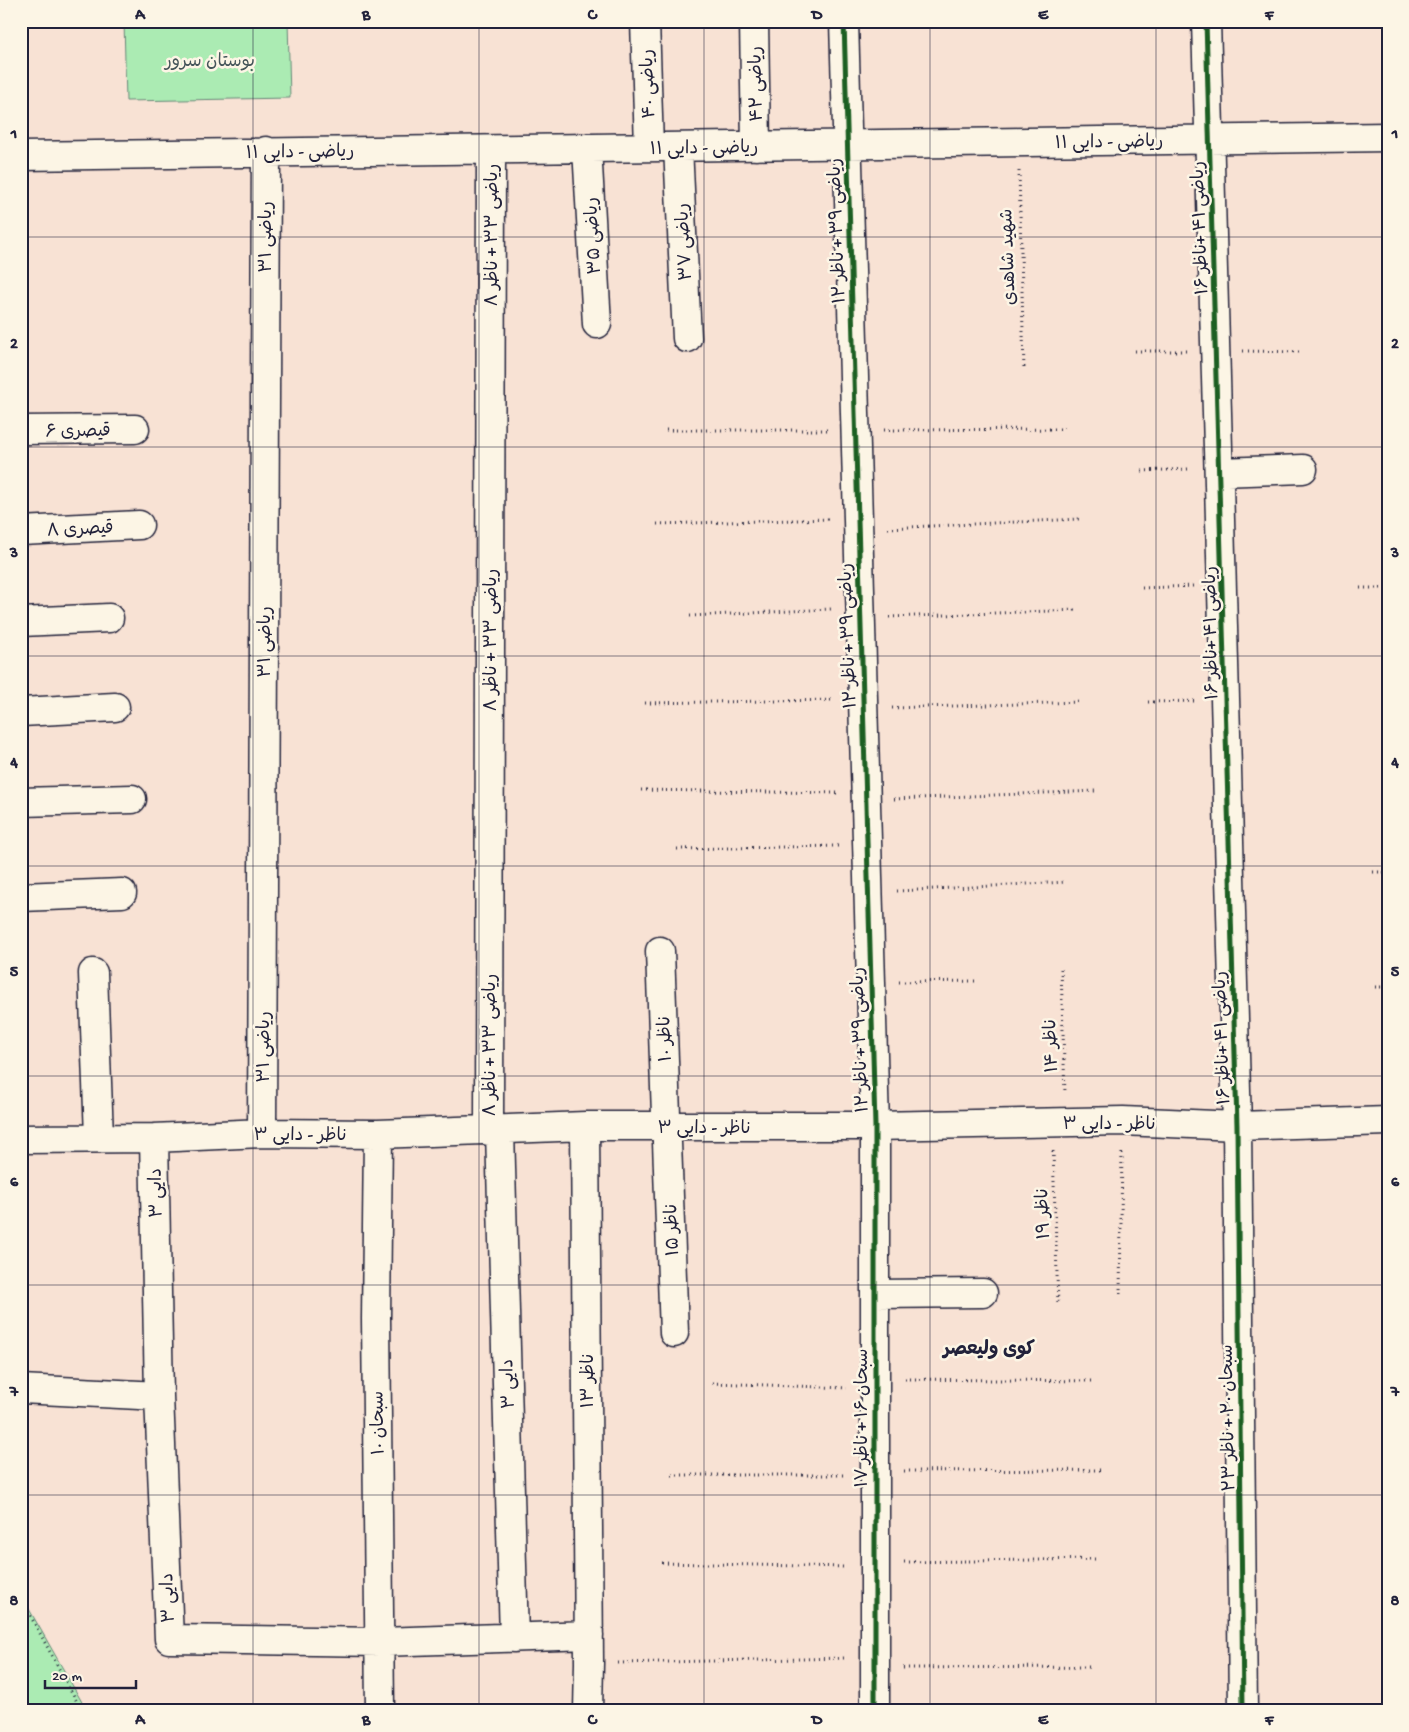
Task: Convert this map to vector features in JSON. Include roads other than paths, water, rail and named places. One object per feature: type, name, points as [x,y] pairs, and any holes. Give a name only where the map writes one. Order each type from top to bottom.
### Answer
[{"type":"street","name":"ریاضی ۴۰","points":[[645,21],[649,147]]},
{"type":"street","name":"ریاضی ۴۲","points":[[754,21],[756,146]]},
{"type":"street","name":"ریاضی ۳۹ + ناظر ۱۲","points":[[844,21],[875,1126]]},
{"type":"street","name":"ریاضی ۴۱ +ناظر ۱۶","points":[[1206,21],[1237,1126]]},
{"type":"street","name":"ریاضی - دایی ۱۱","points":[[21,156],[266,151],[491,150],[1388,137]]},
{"type":"street","name":"ریاضی ۳۷","points":[[678,147],[687,338]]},
{"type":"street","name":"ریاضی ۳۵","points":[[587,148],[597,324]]},
{"type":"street","name":"ریاضی ۳۳ + ناظر ۸","points":[[491,150],[495,1131]]},
{"type":"street","name":"ریاضی ۳۱","points":[[262,1133],[266,151]]},
{"type":"street","name":"قیصری ۶","points":[[21,430],[135,429]]},
{"type":"street","points":[[1219,470],[1303,469]]},
{"type":"street","name":"قیصری ۸","points":[[21,531],[139,525]]},
{"type":"street","points":[[21,622],[109,618]]},
{"type":"street","points":[[21,712],[115,707]]},
{"type":"street","points":[[21,802],[132,799]]},
{"type":"street","points":[[21,897],[122,893]]},
{"type":"street","name":"ناظر ۱۰","points":[[660,951],[667,1127]]},
{"type":"street","points":[[93,973],[99,1137]]},
{"type":"street","name":"ناظر - دایی ۳","points":[[21,1139],[154,1138],[262,1133],[378,1134],[495,1131],[585,1126],[875,1126],[1122,1121],[1237,1126],[1388,1121]]},
{"type":"street","name":"ناظر ۱۳","points":[[585,1126],[588,1711]]},
{"type":"street","name":"سبحان ۱۶ + ناظر ۱۷","points":[[875,1126],[875,1711]]},
{"type":"street","name":"سبحان ۲۰ + ناظر ۲۳","points":[[1237,1126],[1243,1711]]},
{"type":"street","name":"ناظر ۱۵","points":[[667,1127],[674,1333]]},
{"type":"street","name":"دایی ۳","points":[[495,1131],[514,1638]]},
{"type":"street","name":"سبحان ۱۰","points":[[378,1134],[376,1319],[380,1711]]},
{"type":"street","name":"دایی ۳","points":[[154,1138],[159,1396],[169,1639],[380,1642]]},
{"type":"street","points":[[875,1294],[983,1293]]},
{"type":"street","points":[[21,1389],[159,1396]]},
{"type":"street","points":[[380,1642],[589,1635]]},
{"type":"district","name":"کوی ولیعصر","points":[[989,1347]]},
{"type":"park label","name":"بوستان سرور","points":[[210,60]]}]
